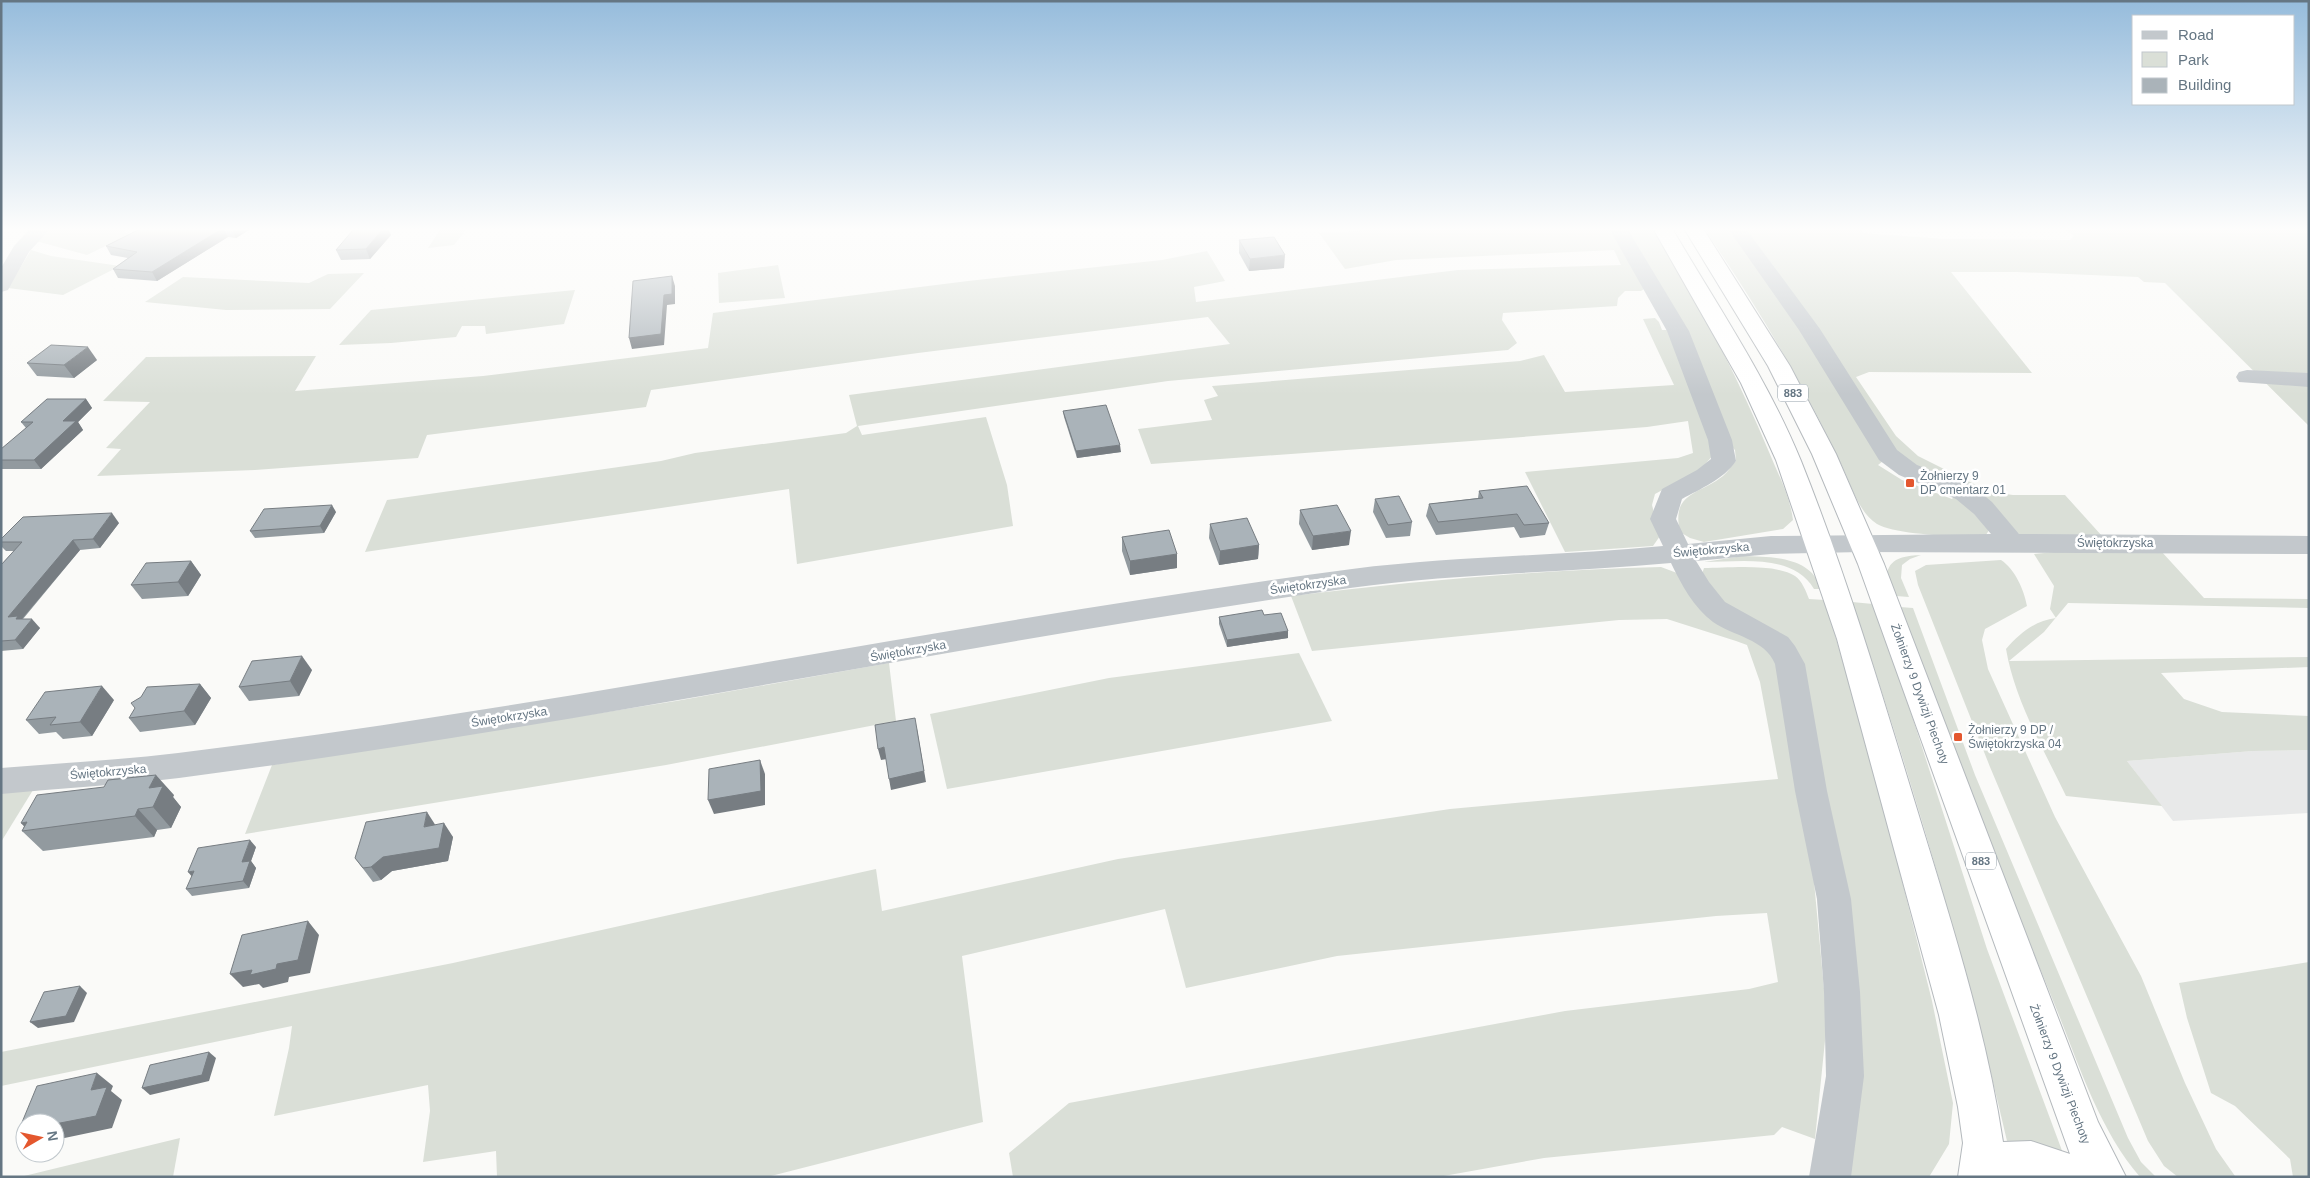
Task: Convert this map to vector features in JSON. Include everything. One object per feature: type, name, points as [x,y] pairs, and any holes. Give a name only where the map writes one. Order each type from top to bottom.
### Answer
[{"type":"highway","name":"883","points":[[1695,285],[1752,383],[1788,460],[1851,639],[1958,1015],[1978,1107],[1983,1143],[1980,1177]]},
{"type":"highway","name":"Żołnierzy 9 Dywizji Piechoty","points":[[1728,285],[1779,366],[1824,454],[1862,543],[1885,600],[2078,1123],[2089,1150],[2105,1177]]},
{"type":"highway","name":"883","points":[[1980,1177],[2002,1163],[2024,1160],[2056,1168],[2075,1177]]},
{"type":"street","points":[[1651,285],[1678,331],[1720,440],[1724,460],[1706,475],[1671,495],[1664,519],[1699,588],[1715,609],[1777,643],[1788,654],[1811,791],[1834,899],[1842,992],[1845,1076],[1830,1177]]},
{"type":"street","points":[[1777,285],[1809,329],[1888,455],[1908,470],[1965,493],[1983,508],[2013,544]]},
{"type":"street","points":[[2247,376],[2309,380]]},
{"type":"street","name":"Świętokrzyska","points":[[1,781],[174,766],[440,729],[1298,586],[1424,571],[1631,558],[1771,545],[1862,543],[2309,545]]},
{"type":"shaded area","points":[[2309,750],[2309,813],[2173,821],[2127,761],[2253,751]]},
{"type":"green space","points":[[10,285],[83,285],[63,295],[8,288]]},
{"type":"green space","points":[[171,285],[353,285],[330,309],[226,310],[145,302]]},
{"type":"green space","points":[[718,285],[782,285],[785,298],[719,303]]},
{"type":"green space","points":[[936,285],[1204,285],[1194,287],[1196,302],[1335,285],[1646,285],[1647,287],[1641,291],[1625,291],[1618,298],[1617,306],[1503,313],[1502,320],[1517,343],[1508,350],[1168,381],[858,426],[862,435],[986,417],[1007,485],[1013,526],[797,564],[789,489],[365,552],[387,500],[661,461],[695,453],[846,433],[857,426],[849,395],[1230,344],[1208,317],[918,353],[651,390],[646,407],[427,435],[418,458],[255,470],[97,476],[121,449],[106,448],[150,402],[103,401],[146,357],[316,356],[295,391],[483,376],[708,348],[713,313]]},
{"type":"green space","points":[[1652,285],[1687,285],[1716,338],[1757,423],[1780,477],[1793,520],[1783,529],[1704,542],[1690,538],[1680,532],[1678,519],[1680,509],[1683,502],[1689,496],[1725,474],[1736,461],[1735,450],[1729,444]]},
{"type":"green space","points":[[1742,285],[1771,285],[1812,344],[1883,461],[1878,465],[1902,480],[1952,499],[1956,494],[1989,530],[1986,535],[1947,536],[1899,531],[1877,524],[1865,513],[1811,405]]},
{"type":"green space","points":[[1785,285],[1961,285],[2032,373],[1869,372],[1856,377],[1896,436],[1918,456],[1990,492],[2013,495],[2065,495],[2102,536],[2022,536],[1900,458]]},
{"type":"green space","points":[[2167,285],[2309,285],[2309,426]]},
{"type":"green space","points":[[575,290],[564,324],[486,334],[485,326],[462,326],[456,337],[391,343],[339,345],[371,310]]},
{"type":"green space","points":[[1655,318],[1662,330],[1669,330],[1714,454],[1701,469],[1655,494],[1652,505],[1660,536],[1653,546],[1565,552],[1525,472],[1678,458],[1693,453],[1688,421],[1647,427],[1151,464],[1138,429],[1212,420],[1204,400],[1218,396],[1212,386],[1520,361],[1544,355],[1565,392],[1674,385],[1643,319]]},
{"type":"green space","points":[[2075,550],[2161,551],[2204,598],[2309,599],[2309,608],[2068,603],[2056,618],[2050,609],[2054,586],[2034,554]]},
{"type":"green space","points":[[1921,555],[1910,559],[1902,565],[1901,578],[1909,597],[1896,596],[1887,573],[1889,567],[1901,558]]},
{"type":"green space","points":[[1743,556],[1778,558],[1800,564],[1816,578],[1821,589],[1814,589],[1805,578],[1793,570],[1779,565],[1749,561],[1704,562]]},
{"type":"green space","points":[[2001,560],[2011,569],[2018,580],[2027,606],[1985,629],[1982,640],[1988,669],[2055,817],[2141,976],[2185,1083],[2216,1149],[2235,1176],[2246,1177],[2178,1177],[2164,1166],[2148,1141],[1990,767],[1918,585],[1915,571],[1926,565]]},
{"type":"green space","points":[[1661,567],[1677,573],[1767,647],[1777,661],[1812,860],[1827,1021],[1815,1139],[1782,1127],[1774,1135],[1544,1158],[1438,1177],[1013,1177],[1009,1153],[1069,1103],[1565,1011],[1749,989],[1778,982],[1767,913],[1716,916],[1337,956],[1186,988],[1165,909],[962,956],[983,1122],[767,1177],[497,1177],[496,1151],[423,1162],[430,1111],[428,1085],[274,1116],[292,1026],[1,1086],[1,1052],[453,963],[876,869],[882,911],[1118,859],[1450,809],[1778,779],[1760,682],[1747,645],[1667,619],[1619,620],[1312,651],[1291,596],[1476,577]]},
{"type":"green space","points":[[1751,567],[1776,569],[1795,576],[1800,581],[1809,599],[1825,600],[1879,788],[1932,1001],[1953,1103],[1949,1144],[1929,1177],[1839,1177],[1800,675],[1719,602],[1702,574],[1704,568]]},
{"type":"green space","points":[[1852,602],[1873,604],[1912,716],[1987,949],[2064,1156],[2007,1141],[1974,1005],[1936,870],[1896,735]]},
{"type":"green space","points":[[1900,607],[1913,608],[1975,775],[2128,1138],[2141,1162],[2156,1177],[2140,1177],[2112,1136],[2089,1091]]},
{"type":"green space","points":[[2056,618],[2044,632],[2009,661],[2309,657],[2309,667],[2161,673],[2184,699],[2222,712],[2309,716],[2309,750],[2253,751],[2127,761],[2162,806],[2066,796],[2023,706],[2010,668],[2006,649],[2034,625]]},
{"type":"green space","points":[[1299,653],[1332,721],[947,789],[930,714],[1109,678]]},
{"type":"green space","points":[[889,663],[896,721],[666,765],[245,834],[272,765],[676,701]]},
{"type":"green space","points":[[33,790],[1,842],[1,793]]},
{"type":"green space","points":[[2309,962],[2309,1177],[2293,1177],[2290,1159],[2235,1106],[2211,1093],[2187,1018],[2179,983]]},
{"type":"green space","points":[[180,1138],[173,1177],[20,1177]]},
{"type":"building","points":[[633,285],[672,285],[672,294],[664,295],[661,334],[629,338]]},
{"type":"building","points":[[51,345],[88,347],[64,365],[27,363]]},
{"type":"building","points":[[47,399],[86,399],[63,421],[76,421],[34,460],[1,460],[1,449],[33,422],[21,422]]},
{"type":"building","points":[[1106,405],[1120,445],[1076,451],[1063,411]]},
{"type":"building","points":[[1527,486],[1549,523],[1524,525],[1517,514],[1438,522],[1429,504],[1483,498],[1479,491]]},
{"type":"building","points":[[1399,496],[1412,522],[1388,525],[1375,499]]},
{"type":"building","points":[[332,505],[320,526],[250,531],[264,509]]},
{"type":"building","points":[[1337,505],[1351,531],[1313,536],[1300,510]]},
{"type":"building","points":[[112,513],[93,539],[73,540],[8,617],[18,616],[16,619],[32,619],[15,640],[1,641],[1,565],[22,542],[1,542],[1,539],[23,517]]},
{"type":"building","points":[[1247,518],[1259,545],[1220,551],[1210,524]]},
{"type":"building","points":[[1169,530],[1177,554],[1130,561],[1122,537]]},
{"type":"building","points":[[191,561],[178,582],[131,585],[146,563]]},
{"type":"building","points":[[1262,610],[1264,615],[1281,613],[1288,631],[1227,640],[1219,617]]},
{"type":"building","points":[[302,656],[290,681],[239,687],[252,661]]},
{"type":"building","points":[[200,684],[184,711],[129,718],[135,708],[131,703],[141,697],[147,687]]},
{"type":"building","points":[[102,686],[80,722],[50,725],[56,717],[26,720],[45,692]]},
{"type":"building","points":[[915,718],[924,771],[889,779],[884,747],[878,749],[875,725]]},
{"type":"building","points":[[760,760],[761,791],[708,800],[709,769]]},
{"type":"building","points":[[156,775],[149,788],[163,786],[153,807],[138,809],[135,816],[22,831],[27,822],[21,823],[37,795],[104,787],[108,780]]},
{"type":"building","points":[[427,812],[424,827],[444,823],[439,848],[383,857],[371,867],[363,868],[355,858],[366,822]]},
{"type":"building","points":[[250,840],[242,862],[250,861],[243,881],[186,889],[194,871],[188,872],[198,848]]},
{"type":"building","points":[[308,921],[298,960],[277,964],[276,969],[250,975],[252,970],[230,974],[242,935]]},
{"type":"building","points":[[80,986],[66,1016],[30,1022],[44,992]]},
{"type":"building","points":[[209,1052],[202,1075],[142,1088],[150,1065]]},
{"type":"building","points":[[97,1073],[91,1090],[107,1087],[96,1116],[65,1122],[65,1113],[26,1113],[37,1086]]},
{"type":"place","name":"Żołnierzy 9 DP cmentarz 01","points":[[1910,483]]},
{"type":"place","name":"Żołnierzy 9 DP / Świętokrzyska 04","points":[[1958,737]]}]
